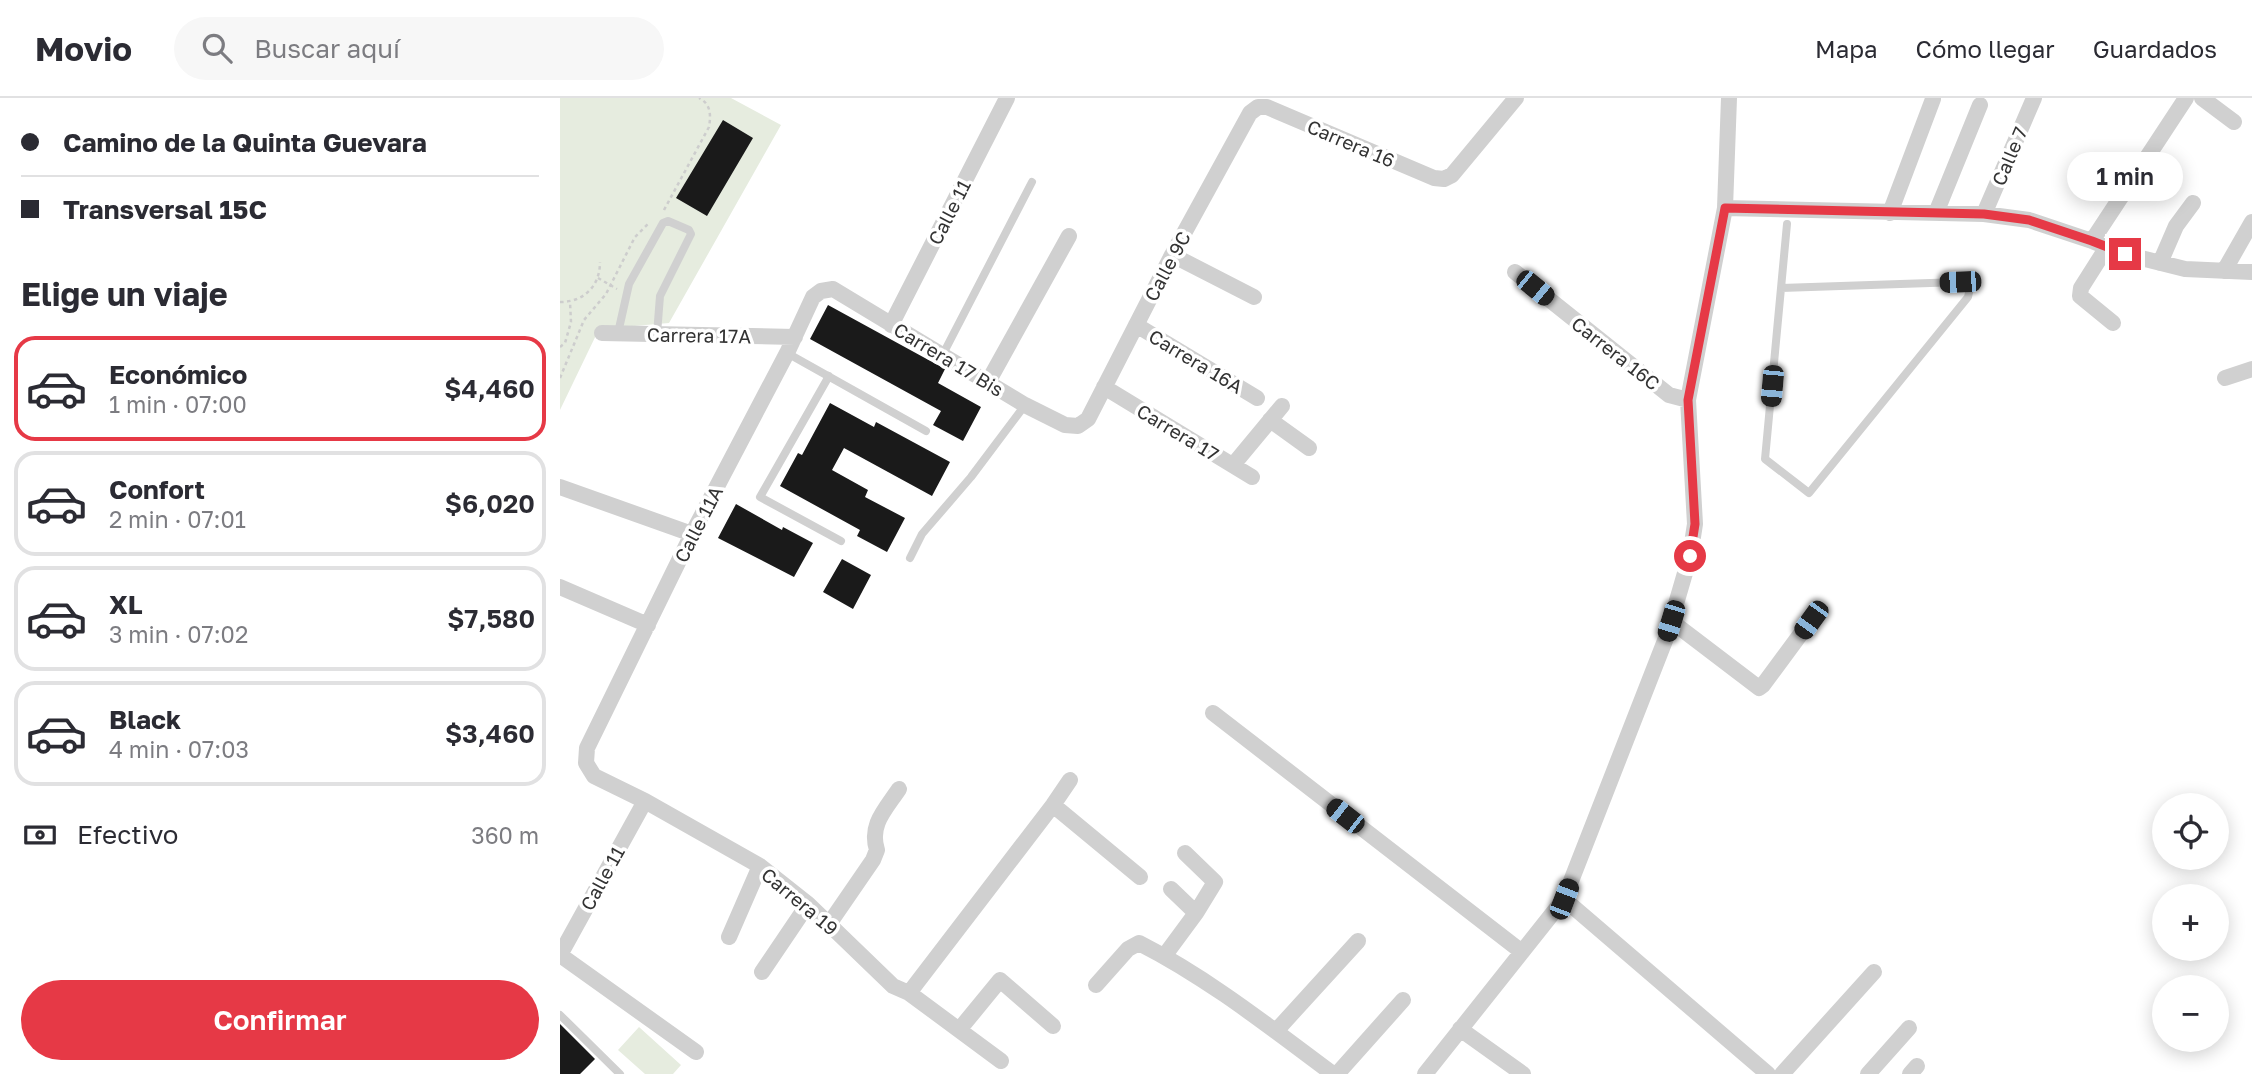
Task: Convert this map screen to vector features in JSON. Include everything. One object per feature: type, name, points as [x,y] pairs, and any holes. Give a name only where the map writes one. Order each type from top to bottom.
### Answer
[{"type":"street","name":"Calle 11","points":[[891,325],[1007,98]]},
{"type":"street","name":"Carrera 16","points":[[1258,107],[1267,107],[1444,180],[1452,175],[1516,98]]},
{"type":"street","points":[[1424,1074],[1564,899],[1671,621],[1690,556],[1695,524],[1688,400],[1725,208],[1729,98]]},
{"type":"street","name":"Calle 7","points":[[1984,214],[2034,98]]},
{"type":"street","points":[[2113,323],[2080,296],[2081,288],[2100,244],[2186,98]]},
{"type":"street","points":[[2202,98],[2234,122]]},
{"type":"street","points":[[1890,213],[1933,99]]},
{"type":"street","points":[[1936,214],[1980,105]]},
{"type":"street","name":"Calle 9C","points":[[1078,426],[1088,419],[1172,255],[1250,113],[1258,107]]},
{"type":"street","points":[[2160,263],[2176,226],[2193,202]]},
{"type":"street","points":[[1725,208],[1788,218],[1890,213],[1984,214],[2029,220],[2125,254],[2185,269],[2252,272]]},
{"type":"street","points":[[2224,271],[2252,222]]},
{"type":"street","points":[[988,382],[1069,236]]},
{"type":"street","points":[[1172,255],[1254,297]]},
{"type":"street","name":"Carrera 16C","points":[[1516,272],[1669,395],[1688,400]]},
{"type":"street","name":"Carrera 17 Bis","points":[[821,291],[832,289],[1025,405],[1065,425],[1078,426]]},
{"type":"street","name":"Calle 11A","points":[[586,763],[587,748],[692,534],[787,353],[813,297],[821,291]]},
{"type":"street","name":"Carrera 16A","points":[[1136,325],[1257,398]]},
{"type":"street","name":"Carrera 17A","points":[[610,333],[795,337]]},
{"type":"street","points":[[2225,378],[2252,369]]},
{"type":"street","name":"Carrera 17","points":[[1104,387],[1252,477]]},
{"type":"street","points":[[1233,465],[1282,406]]},
{"type":"street","points":[[1270,420],[1309,448]]},
{"type":"street","points":[[560,487],[692,534]]},
{"type":"street","points":[[560,587],[648,625]]},
{"type":"street","points":[[1671,621],[1759,688],[1811,620]]},
{"type":"street","points":[[1213,713],[1522,952]]},
{"type":"street","name":"Carrera 19","points":[[586,763],[594,776],[760,866],[808,904],[893,986],[909,993],[1001,1061]]},
{"type":"street","points":[[909,993],[1070,780]]},
{"type":"street","points":[[829,924],[873,860],[877,850],[873,837],[878,821],[899,789]]},
{"type":"street","name":"Calle 11","points":[[560,955],[645,802]]},
{"type":"street","points":[[1053,805],[1140,877]]},
{"type":"street","points":[[1165,956],[1196,913],[1214,881],[1185,853]]},
{"type":"street","points":[[729,937],[760,866]]},
{"type":"street","points":[[1171,889],[1196,913]]},
{"type":"street","points":[[1564,899],[1768,1074]]},
{"type":"street","points":[[762,972],[808,904]]},
{"type":"street","points":[[1276,1031],[1358,941]]},
{"type":"street","points":[[1096,985],[1128,949],[1139,943],[1165,956],[1335,1074],[1403,1000]]},
{"type":"street","points":[[560,955],[696,1052]]},
{"type":"street","points":[[1782,1074],[1874,972]]},
{"type":"street","points":[[959,1030],[1000,980],[1053,1026]]},
{"type":"street","points":[[1460,1028],[1522,1074]]},
{"type":"street","points":[[1868,1074],[1909,1028]]},
{"type":"lane","points":[[942,356],[1031,181]]},
{"type":"lane","points":[[1781,288],[1960,282],[1970,288],[1968,297],[1810,492],[1766,459],[1781,288],[1788,218]]},
{"type":"lane","points":[[610,333],[629,284],[663,223],[668,221],[689,230],[691,234],[660,296],[657,334]]},
{"type":"lane","points":[[787,353],[926,431]]},
{"type":"lane","points":[[829,376],[760,497],[841,541]]},
{"type":"lane","points":[[910,558],[922,534],[971,477],[1025,405]]},
{"type":"lane","points":[[560,1015],[618,1073]]},
{"type":"path","points":[[659,215],[667,208],[709,127],[709,107],[699,98]]},
{"type":"path","points":[[560,377],[584,320],[610,286],[635,237],[651,222]]},
{"type":"path","points":[[560,302],[582,298],[592,289],[598,278],[600,262]]},
{"type":"path","points":[[598,278],[610,286]]},
{"type":"path","points":[[560,347],[565,343],[571,322],[570,302]]},
{"type":"shaded area","points":[[560,98],[731,98],[781,125],[669,323],[599,329],[560,410]]},
{"type":"shaded area","points":[[639,1027],[681,1065],[673,1074],[645,1074],[618,1050]]},
{"type":"building","points":[[723,120],[753,138],[707,216],[676,198]]},
{"type":"building","points":[[828,305],[945,369],[938,383],[981,407],[963,441],[933,425],[941,411],[810,339]]},
{"type":"building","points":[[830,403],[874,427],[876,422],[950,462],[932,496],[844,448],[832,470],[868,490],[865,497],[905,518],[887,552],[857,536],[860,530],[780,486],[798,453],[802,455]]},
{"type":"building","points":[[736,504],[782,530],[783,527],[813,543],[794,577],[718,538]]},
{"type":"building","points":[[842,559],[871,575],[853,609],[823,592]]},
{"type":"building","points":[[560,1024],[595,1059],[580,1074],[560,1074]]},
{"type":"route","points":[[1690,556],[1695,524],[1688,400],[1725,208],[1984,214],[2029,220],[2125,254]]}]
